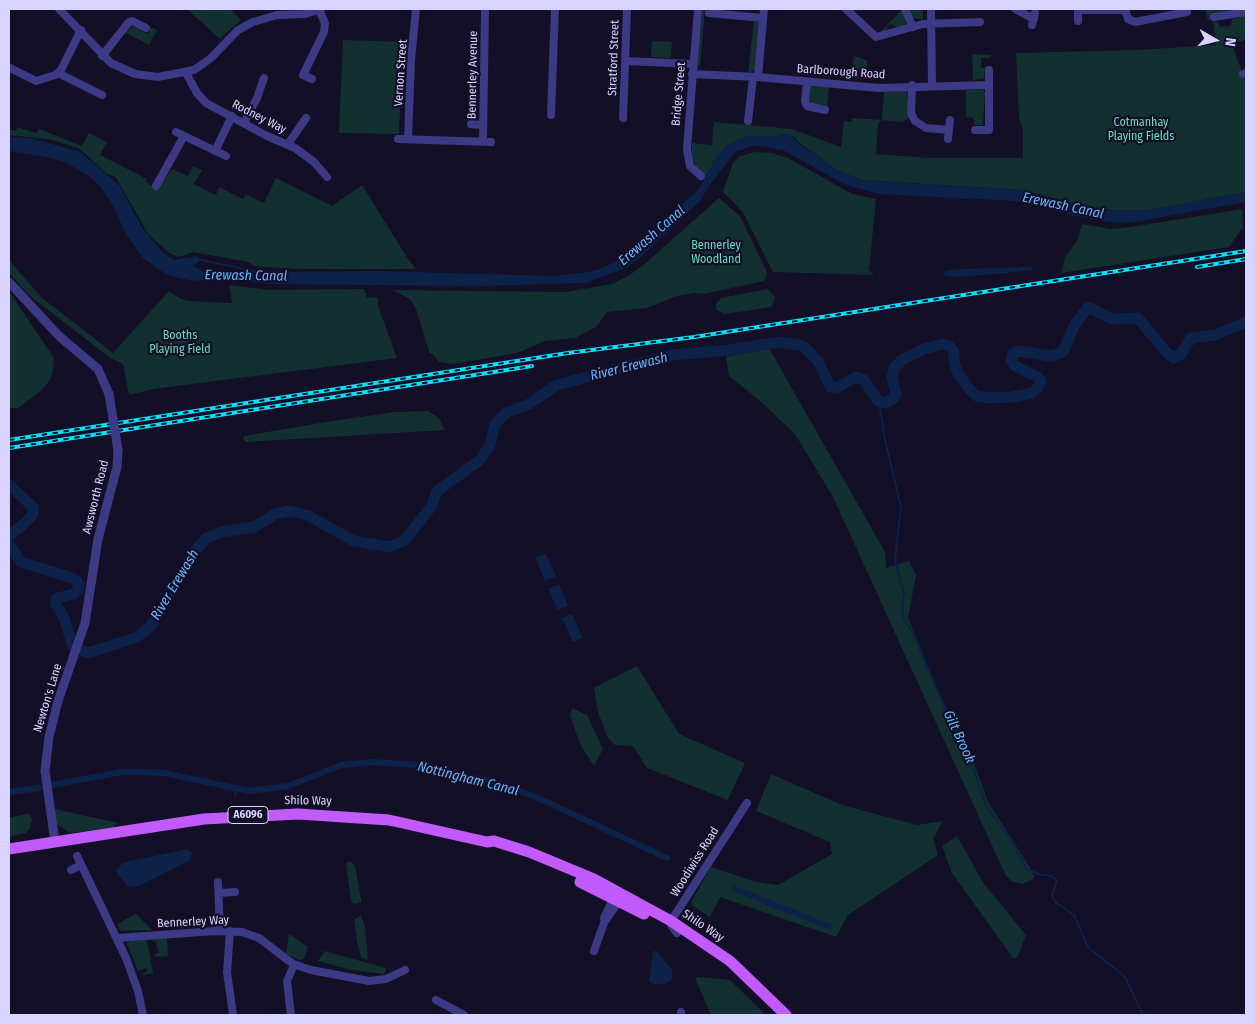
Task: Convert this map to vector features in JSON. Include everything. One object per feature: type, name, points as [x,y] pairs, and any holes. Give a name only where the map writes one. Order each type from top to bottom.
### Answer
[{"type":"main road","name":"Shilo Way","points":[[9,849],[227,817],[298,814],[389,820],[487,842],[492,846],[618,896],[671,921],[730,962],[786,1015]]},
{"type":"main road","name":"Shilo Way","points":[[618,896],[726,966],[735,968]]},
{"type":"street","points":[[59,9],[81,30],[102,56],[115,66],[142,76],[162,77],[186,73],[212,58],[238,30],[248,24],[277,15],[305,14],[320,9],[325,23],[324,32],[303,75],[312,80]]},
{"type":"street","name":"Vernon Street","points":[[408,139],[410,60],[416,9]]},
{"type":"street","name":"Bennerley Avenue","points":[[408,139],[487,142],[483,125],[485,9]]},
{"type":"street","points":[[551,116],[555,9]]},
{"type":"street","name":"Stratford Street","points":[[623,118],[620,108],[625,61],[627,9]]},
{"type":"street","name":"Bridge Street","points":[[698,9],[687,156],[690,166],[702,176]]},
{"type":"street","points":[[748,121],[764,9]]},
{"type":"street","points":[[846,9],[876,37],[892,30],[931,23],[980,22]]},
{"type":"street","points":[[905,9],[913,27]]},
{"type":"street","points":[[931,9],[932,86]]},
{"type":"street","points":[[1015,9],[1034,19]]},
{"type":"street","points":[[1078,21],[1078,10],[1125,9],[1129,20],[1138,22],[1188,14]]},
{"type":"street","points":[[1214,17],[1225,20],[1246,12]]},
{"type":"street","points":[[709,13],[764,18]]},
{"type":"street","points":[[102,56],[128,22],[132,21],[143,24]]},
{"type":"street","points":[[10,68],[36,81],[47,79],[58,73],[81,30]]},
{"type":"street","points":[[625,61],[693,64]]},
{"type":"street","points":[[975,130],[989,130],[989,70]]},
{"type":"street","points":[[58,73],[102,95]]},
{"type":"street","name":"Rodney Way","points":[[186,73],[203,100],[266,136],[288,144],[309,157],[327,177]]},
{"type":"street","name":"Barlborough Road","points":[[692,74],[755,77],[879,88],[912,85],[989,85]]},
{"type":"street","points":[[244,123],[257,98],[264,78]]},
{"type":"street","points":[[807,82],[805,101],[807,106],[825,110]]},
{"type":"street","points":[[912,85],[912,112],[915,121],[926,128],[949,130]]},
{"type":"street","points":[[215,151],[232,116]]},
{"type":"street","points":[[288,144],[306,117]]},
{"type":"street","points":[[948,139],[950,120]]},
{"type":"street","points":[[471,124],[483,125]]},
{"type":"street","points":[[156,186],[180,134],[226,156]]},
{"type":"street","points":[[398,139],[408,139]]},
{"type":"street","name":"Awsworth Road","points":[[9,282],[59,336],[98,369],[110,394],[118,450],[117,468],[98,539],[88,610],[75,655]]},
{"type":"street","name":"Newton's Lane","points":[[55,842],[45,771],[46,759],[52,719],[75,655]]},
{"type":"street","name":"Woodiwiss Road","points":[[671,921],[746,802]]},
{"type":"street","points":[[77,856],[118,938],[133,976],[143,1015]]},
{"type":"street","points":[[71,870],[81,865]]},
{"type":"street","points":[[218,882],[220,931]]},
{"type":"street","points":[[219,893],[235,892]]},
{"type":"street","points":[[594,951],[604,922],[618,896]]},
{"type":"street","points":[[671,921],[671,925],[677,933]]},
{"type":"street","points":[[230,931],[226,972],[233,1015]]},
{"type":"street","name":"Bennerley Way","points":[[118,938],[230,931],[255,936],[294,965],[369,981],[386,978],[405,970]]},
{"type":"street","points":[[290,1015],[287,981],[294,965]]},
{"type":"street","points":[[436,1000],[464,1015]]},
{"type":"green space","points":[[187,9],[230,9],[241,20],[220,39]]},
{"type":"green space","points":[[702,9],[705,9],[700,67],[697,64]]},
{"type":"green space","points":[[903,9],[907,24],[897,28],[892,24],[888,25],[886,31],[877,35]]},
{"type":"green space","points":[[923,9],[923,20],[914,18],[909,10]]},
{"type":"green space","points":[[1205,9],[1227,9],[1227,11],[1211,13],[1212,20],[1208,20]]},
{"type":"green space","name":"Cotmanhay Playing Fields","points":[[1246,16],[1246,39],[1232,45],[1246,82],[1246,192],[1151,210],[1112,210],[1086,207],[1023,190],[861,180],[837,170],[797,141],[795,137],[782,134],[776,137],[747,136],[706,175],[696,166],[692,157],[692,143],[712,145],[714,122],[792,129],[841,147],[844,121],[851,122],[852,118],[881,120],[878,124],[876,154],[930,158],[1023,158],[1023,129],[1019,118],[1016,53],[1136,50],[1216,45],[1213,22],[1218,22],[1220,27],[1231,26],[1232,19]]},
{"type":"green space","points":[[754,21],[760,22],[755,70],[748,73]]},
{"type":"green space","points":[[132,26],[148,34],[151,27],[157,30],[149,45],[126,33]]},
{"type":"green space","points":[[343,40],[403,42],[399,134],[339,133]]},
{"type":"green space","points":[[652,41],[672,42],[671,58],[651,57]]},
{"type":"green space","points":[[972,54],[991,55],[991,58],[981,58],[981,68],[985,68],[984,79],[973,80]]},
{"type":"green space","points":[[854,56],[867,60],[867,79],[851,78]]},
{"type":"green space","points":[[810,86],[829,87],[827,107],[812,106],[808,102]]},
{"type":"green space","points":[[966,90],[983,90],[985,92],[983,125],[974,125],[974,118],[966,117]]},
{"type":"green space","points":[[906,91],[909,118],[902,122],[882,120],[884,92]]},
{"type":"green space","points":[[17,127],[36,133],[39,129],[82,146],[89,133],[107,142],[100,155],[147,179],[146,182],[158,189],[172,169],[188,176],[193,166],[202,170],[194,184],[216,195],[219,187],[243,199],[246,194],[264,203],[276,178],[332,206],[362,185],[416,269],[295,269],[254,266],[248,262],[193,252],[179,257],[169,253],[148,234],[116,177],[107,174],[81,150],[69,145],[48,139],[9,135],[9,129],[16,131]]},
{"type":"green space","points":[[754,152],[771,153],[788,158],[852,194],[876,199],[869,270],[874,275],[773,272],[743,212],[723,192],[733,163],[740,156]]},
{"type":"green space","name":"Bennerley Woodland","points":[[719,198],[740,216],[765,268],[767,274],[764,281],[704,294],[695,293],[677,296],[647,308],[607,312],[596,327],[575,338],[545,341],[517,353],[453,364],[439,362],[432,353],[430,354],[416,309],[410,299],[393,290],[566,292],[612,284],[630,275],[648,261]]},
{"type":"green space","points":[[1242,209],[1243,227],[1229,247],[1061,273],[1065,257],[1077,241],[1082,224],[1110,229]]},
{"type":"green space","name":"Booths Playing Field","points":[[9,260],[41,297],[113,353],[169,291],[179,298],[189,301],[232,303],[229,285],[269,290],[364,289],[367,298],[378,297],[378,306],[397,358],[153,389],[129,395],[123,364],[109,357],[29,295],[9,273]]},
{"type":"green space","points":[[768,289],[775,297],[772,307],[725,314],[716,310],[716,304],[721,298]]},
{"type":"green space","points":[[9,291],[54,358],[50,380],[41,391],[18,408],[9,408]]},
{"type":"green space","points":[[769,348],[885,552],[886,568],[909,561],[916,575],[908,618],[942,700],[973,760],[988,802],[1029,866],[1034,877],[1032,880],[1022,884],[1011,881],[1005,874],[833,497],[795,434],[759,400],[729,376],[726,357]]},
{"type":"green space","points":[[428,411],[439,418],[445,430],[246,442],[243,439],[244,436],[326,422],[395,412]]},
{"type":"green space","points":[[637,666],[679,734],[745,763],[728,800],[647,768],[633,746],[615,745],[608,738],[598,712],[594,688]]},
{"type":"green space","points":[[572,708],[587,715],[603,749],[594,766],[581,746],[570,715]]},
{"type":"green space","points":[[771,774],[842,805],[917,825],[943,821],[933,839],[938,855],[848,915],[836,937],[720,897],[710,917],[693,906],[691,902],[711,867],[756,882],[778,885],[832,854],[830,842],[756,811]]},
{"type":"green space","points":[[54,809],[118,823],[113,828],[70,833],[57,824]]},
{"type":"green space","points":[[30,813],[32,820],[30,828],[26,833],[9,837],[9,818]]},
{"type":"green space","points":[[957,836],[984,884],[1026,935],[1017,958],[1013,958],[952,873],[942,846]]},
{"type":"green space","points":[[350,861],[355,866],[361,899],[361,902],[354,904],[351,901],[346,864]]},
{"type":"green space","points":[[136,914],[152,930],[121,931],[117,924]]},
{"type":"green space","points":[[361,916],[365,927],[368,960],[361,958],[357,941],[354,919]]},
{"type":"green space","points":[[289,934],[308,947],[304,959],[299,960],[286,954]]},
{"type":"green space","points":[[167,938],[168,956],[156,957],[154,954],[159,953],[156,942],[151,940]]},
{"type":"green space","points":[[147,940],[153,973],[140,976],[148,970],[146,968],[138,971],[127,944],[130,941]]},
{"type":"green space","points":[[325,951],[385,968],[386,970],[384,974],[352,970],[318,961]]},
{"type":"green space","points":[[695,978],[730,980],[766,1015],[711,1015]]},
{"type":"water","name":"Erewash Canal","points":[[789,133],[797,142],[837,170],[861,180],[1023,190],[1086,207],[1112,210],[1151,210],[1246,192],[1246,202],[1134,222],[1118,223],[1080,217],[1016,201],[878,194],[844,184],[783,150],[755,145],[735,152],[709,186],[701,200],[642,256],[626,268],[585,283],[477,286],[269,284],[216,278],[193,281],[167,275],[143,258],[126,234],[112,204],[100,186],[86,174],[66,163],[47,157],[9,151],[9,137],[30,138],[81,152],[120,186],[141,226],[162,252],[174,260],[198,256],[199,262],[193,266],[208,274],[247,274],[243,270],[245,267],[251,270],[296,272],[376,271],[554,276],[590,272],[605,267],[625,256],[698,190],[715,159],[724,148],[735,141],[747,136],[776,136]]},
{"type":"water","points":[[1032,267],[1032,270],[1007,273],[956,277],[944,275],[945,271],[959,269]]},
{"type":"water","points":[[546,554],[556,576],[545,581],[535,557]]},
{"type":"water","points":[[559,584],[568,606],[558,610],[548,589]]},
{"type":"water","points":[[572,614],[583,638],[573,642],[562,618]]},
{"type":"water","points":[[188,849],[192,853],[189,861],[139,886],[128,887],[117,873],[116,869],[125,862]]},
{"type":"water","points":[[656,950],[672,970],[672,979],[665,984],[653,984],[649,981],[653,952]]},
{"type":"waterway","name":"Erewash Canal","points":[[196,259],[245,269]]},
{"type":"waterway","name":"River Erewash","points":[[9,545],[21,562],[72,578],[78,582],[79,588],[74,594],[57,598],[56,604],[64,618],[73,646],[88,653],[135,638],[150,627],[196,550],[206,538],[221,532],[254,527],[275,514],[289,511],[307,515],[354,541],[389,547],[405,540],[431,507],[437,491],[480,460],[490,445],[495,424],[506,413],[529,404],[557,385],[671,355],[730,350],[780,342],[803,346],[818,361],[830,387],[836,388],[856,377],[864,380],[878,401],[885,403],[896,395],[892,377],[894,368],[902,360],[924,349],[943,344],[949,346],[954,352],[954,363],[958,373],[969,389],[977,396],[989,398],[1012,397],[1032,393],[1037,389],[1041,381],[1038,377],[1015,366],[1011,360],[1013,353],[1019,351],[1051,356],[1063,352],[1074,326],[1088,307],[1112,319],[1138,318],[1167,353],[1174,358],[1181,354],[1191,338],[1215,335],[1246,322]]},
{"type":"waterway","name":"Gilt Brook","points":[[879,402],[885,440],[901,507],[895,560],[904,594],[902,615],[913,634],[965,755],[974,770],[986,806],[1013,843],[1026,869],[1041,875],[1051,876],[1057,880],[1052,896],[1056,903],[1074,915],[1088,947],[1125,977],[1143,1015]]},
{"type":"waterway","name":"River Erewash","points":[[9,485],[33,507],[33,514],[9,536]]},
{"type":"waterway","name":"Nottingham Canal","points":[[52,785],[122,772],[143,772],[164,773],[249,791],[288,786],[341,765],[371,762],[419,765],[498,783],[536,797],[667,858]]},
{"type":"waterway","name":"Nottingham Canal","points":[[9,792],[39,788]]},
{"type":"waterway","points":[[235,796],[236,789]]},
{"type":"waterway","name":"Nottingham Canal","points":[[735,889],[830,927]]},
{"type":"railway","points":[[9,440],[568,353],[694,337],[1246,251]]},
{"type":"railway","points":[[1197,267],[1246,259]]},
{"type":"railway","points":[[9,448],[532,366]]}]
